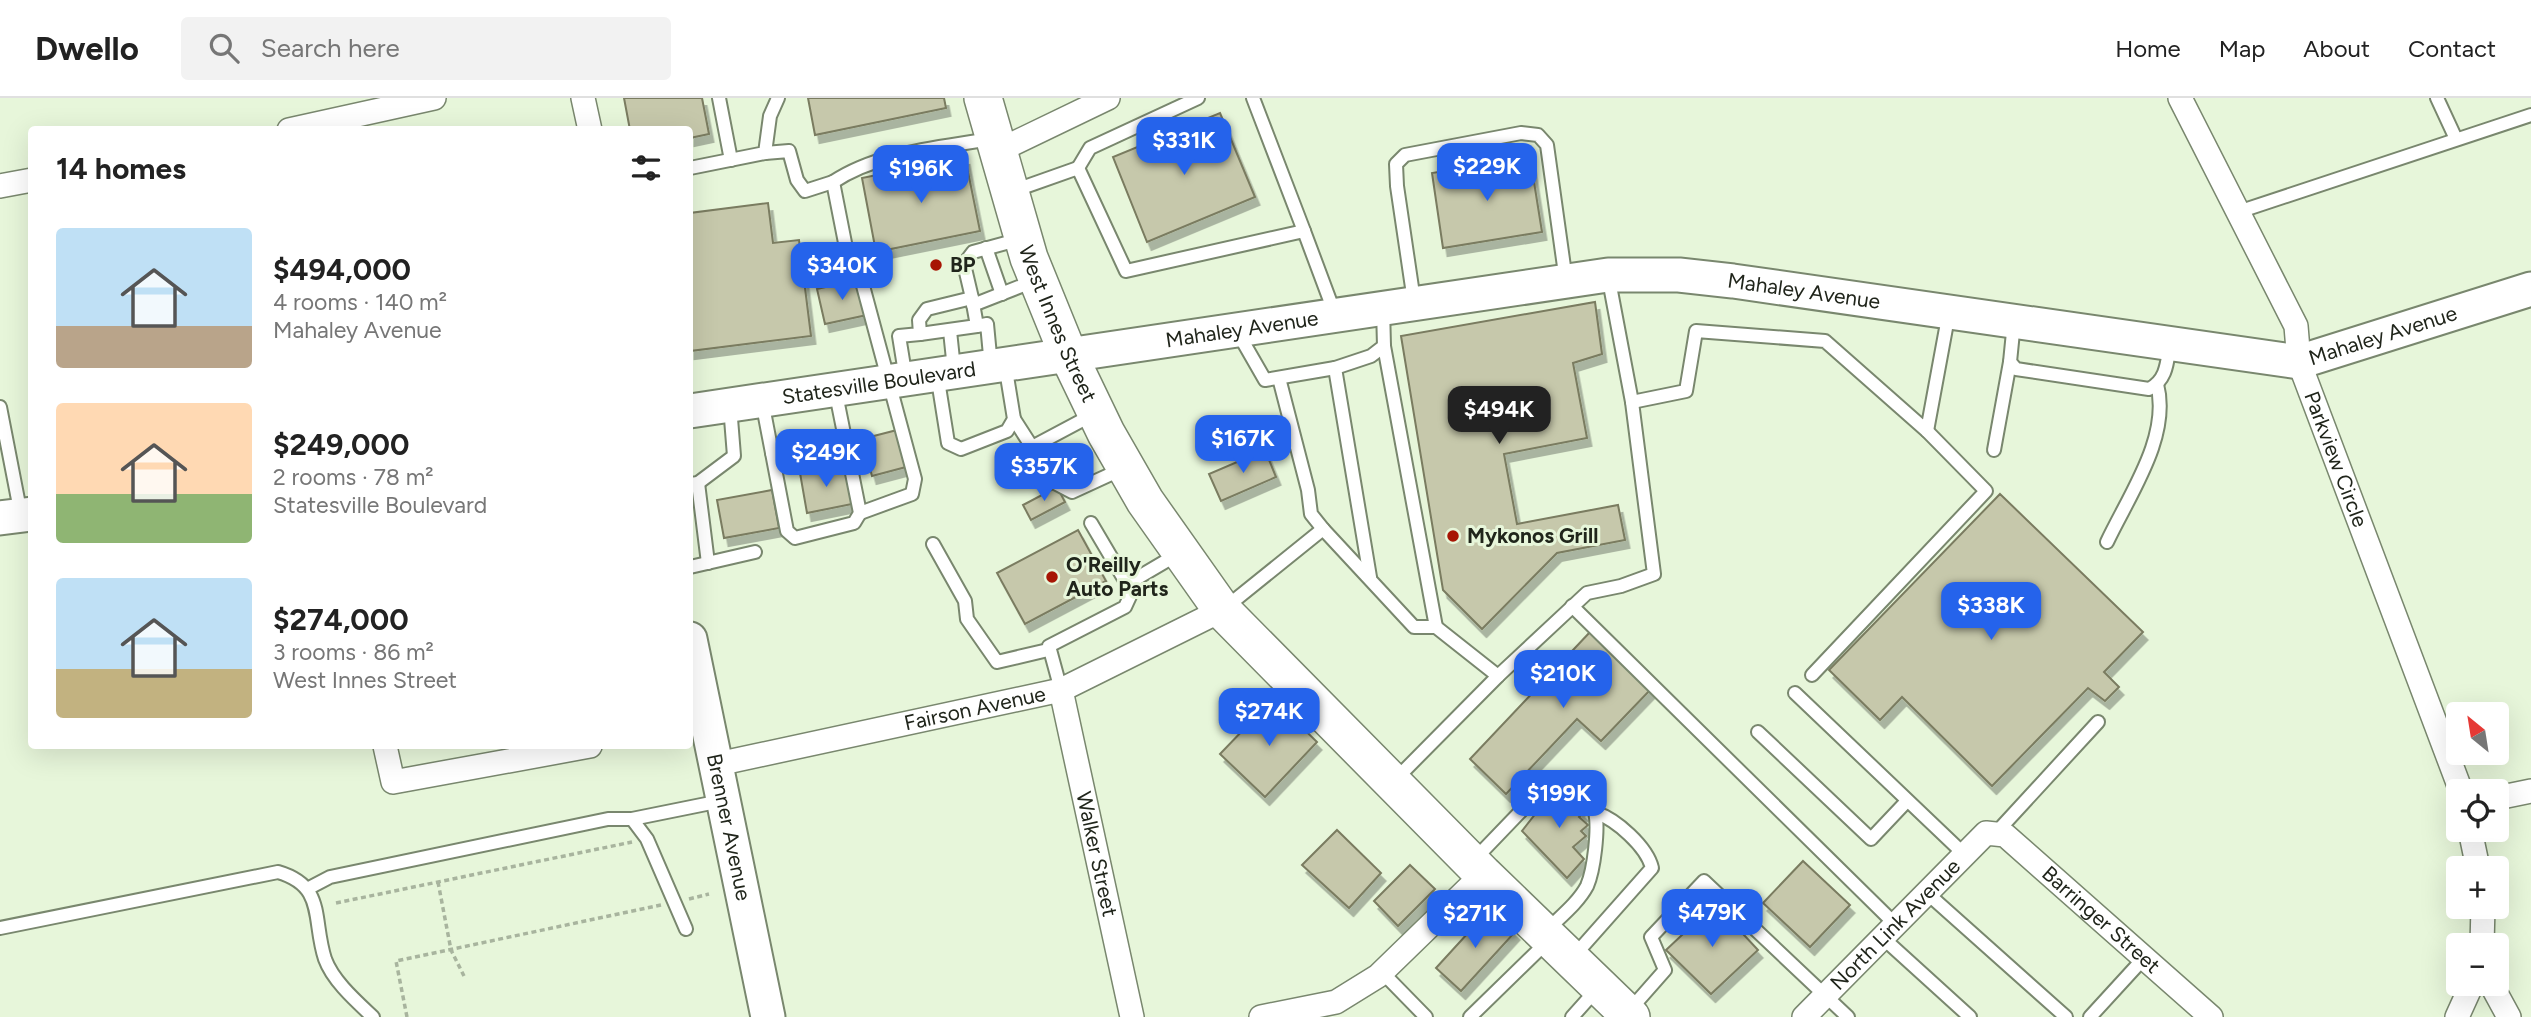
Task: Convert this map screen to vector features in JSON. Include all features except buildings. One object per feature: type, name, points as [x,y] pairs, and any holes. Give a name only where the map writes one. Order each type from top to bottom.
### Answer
[{"type":"main road","name":"West Innes Street","points":[[983,98],[1023,239],[1068,354],[1126,467],[1181,552],[1222,610],[1478,868],[1629,1015]]},
{"type":"street","points":[[307,126],[434,98]]},
{"type":"street","points":[[583,98],[589,126]]},
{"type":"street","points":[[996,145],[1108,98]]},
{"type":"street","name":"Parkview Circle","points":[[2180,98],[2296,326],[2299,362],[2455,779]]},
{"type":"street","points":[[0,186],[28,181]]},
{"type":"street","name":"Mahaley Avenue","points":[[1068,354],[1608,275],[1679,275],[2299,362],[2531,289]]},
{"type":"street","name":"Statesville Boulevard","points":[[693,411],[1068,354]]},
{"type":"street","name":"Fairson Avenue","points":[[713,765],[1061,690],[1222,610]]},
{"type":"street","name":"Brenner Avenue","points":[[693,672],[698,726],[713,765],[768,1017]]},
{"type":"street","name":"Walker Street","points":[[1061,690],[1132,1017]]},
{"type":"street","points":[[386,749],[393,782],[574,749]]},
{"type":"street","points":[[2509,796],[2531,791]]},
{"type":"street","name":"North Link Avenue","points":[[1804,1017],[1965,855],[1990,834]]},
{"type":"street","name":"Barringer Street","points":[[1990,834],[2005,835],[2211,1017]]},
{"type":"street","points":[[1261,1017],[1336,1002],[1382,972],[1478,868]]},
{"type":"street","points":[[2457,1017],[2467,996]]},
{"type":"street","points":[[2498,996],[2509,1017]]},
{"type":"lane","points":[[719,98],[731,160]]},
{"type":"lane","points":[[765,153],[770,116],[778,98]]},
{"type":"lane","points":[[1010,192],[1078,168],[1090,148],[1198,98]]},
{"type":"lane","points":[[1253,98],[1335,315]]},
{"type":"lane","points":[[2437,98],[2456,139]]},
{"type":"lane","points":[[2238,212],[2531,115]]},
{"type":"lane","points":[[1436,626],[1384,346],[1399,306],[1396,164],[1405,155],[1521,133],[1538,135],[1547,145],[1566,281]]},
{"type":"lane","points":[[693,167],[789,151],[797,180],[805,191],[834,182],[849,171],[901,155],[996,145]]},
{"type":"lane","points":[[1078,168],[1126,271],[1304,231]]},
{"type":"lane","points":[[834,182],[848,258],[922,376]]},
{"type":"lane","points":[[977,326],[964,264],[973,252],[1023,239]]},
{"type":"lane","points":[[986,248],[1002,294]]},
{"type":"lane","points":[[1393,782],[1498,676],[1587,593],[1620,586],[1654,574],[1632,402],[1608,275]]},
{"type":"lane","points":[[920,334],[919,320],[927,309],[1002,294],[1038,279]]},
{"type":"lane","points":[[1927,431],[1950,312]]},
{"type":"lane","points":[[1994,450],[2010,362],[2014,321]]},
{"type":"lane","points":[[1014,419],[1007,431],[961,449],[948,443],[922,376],[899,336],[987,324],[1014,419],[1051,481],[1072,492],[1126,467]]},
{"type":"lane","points":[[1236,329],[1265,380],[1335,368],[1371,356],[1384,346]]},
{"type":"lane","points":[[746,403],[772,453],[787,531],[795,538],[854,523],[860,513],[912,494],[922,376],[950,331]]},
{"type":"lane","points":[[1632,402],[1686,391],[1696,331],[1825,341],[1927,431],[1986,491],[1812,675]]},
{"type":"lane","points":[[2010,362],[2016,369],[2148,388],[2157,384],[2165,375],[2170,344]]},
{"type":"lane","points":[[1335,368],[1370,578]]},
{"type":"lane","points":[[1279,378],[1308,490],[1311,514],[1415,626],[1436,626],[1498,676]]},
{"type":"lane","points":[[2107,542],[2156,438],[2163,405],[2157,384]]},
{"type":"lane","points":[[835,389],[860,513]]},
{"type":"lane","points":[[708,563],[694,484],[734,456],[746,403]]},
{"type":"lane","points":[[0,407],[17,516]]},
{"type":"lane","points":[[1032,447],[1096,412]]},
{"type":"lane","points":[[772,453],[845,441]]},
{"type":"lane","points":[[1061,690],[1049,646],[1125,607],[1132,594],[1091,523]]},
{"type":"lane","points":[[1222,610],[1323,528]]},
{"type":"lane","points":[[933,544],[965,601],[967,619],[998,662],[1048,650]]},
{"type":"lane","points":[[693,566],[755,552]]},
{"type":"lane","points":[[1127,584],[1181,552]]},
{"type":"lane","points":[[1572,606],[1970,1017]]},
{"type":"lane","points":[[1795,693],[1906,802],[1965,855]]},
{"type":"lane","points":[[1990,834],[2098,722]]},
{"type":"lane","points":[[1758,732],[1871,839],[1906,802]]},
{"type":"lane","points":[[1478,868],[1550,784],[1572,784],[1585,796],[1595,813],[1594,861],[1588,884],[1555,943]]},
{"type":"lane","points":[[309,888],[330,877],[608,819],[632,819],[721,800]]},
{"type":"lane","points":[[1470,1017],[1555,943],[1652,868],[1646,854],[1612,819],[1595,813]]},
{"type":"lane","points":[[632,819],[647,839],[686,929]]},
{"type":"lane","points":[[0,928],[278,872],[297,877],[309,888],[325,960],[338,981],[373,1017]]},
{"type":"lane","points":[[1629,1015],[1665,970],[1651,937],[1704,881],[1848,1017]]},
{"type":"lane","points":[[1927,893],[2066,1017]]},
{"type":"lane","points":[[2090,1017],[2144,958]]},
{"type":"lane","points":[[1382,972],[1426,1017]]},
{"type":"lane","points":[[1572,1017],[1600,986]]},
{"type":"path","points":[[336,904],[647,839]]},
{"type":"path","points":[[438,882],[451,950],[464,976]]},
{"type":"path","points":[[407,1017],[397,961],[709,894]]},
{"type":"place","name":"BP","points":[[936,265]]},
{"type":"place","name":"Mykonos Grill","points":[[1453,536]]},
{"type":"place","name":"O'Reilly Auto Parts","points":[[1052,577]]}]
